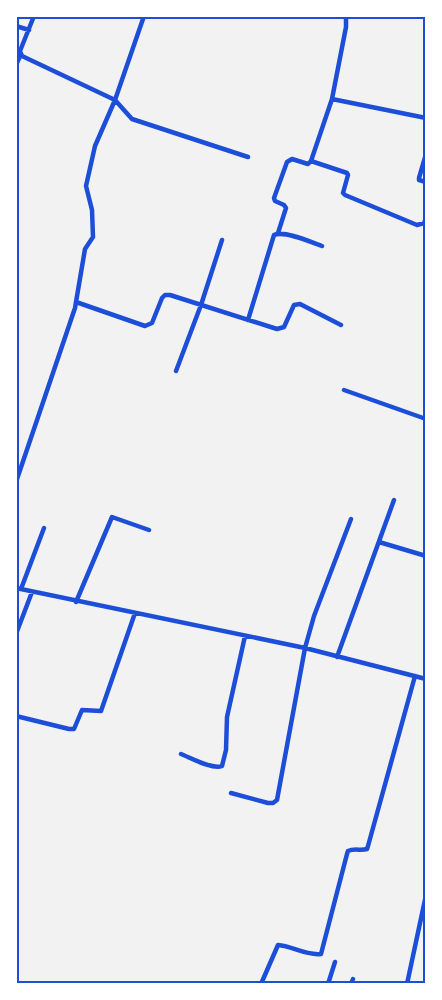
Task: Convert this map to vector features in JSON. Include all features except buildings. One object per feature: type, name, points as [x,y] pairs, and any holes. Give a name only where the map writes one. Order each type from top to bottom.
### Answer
[{"type":"street","points":[[16,65],[34,16]]},
{"type":"street","points":[[16,482],[76,302],[85,249],[93,237],[92,210],[86,186],[95,146],[115,100],[144,16]]},
{"type":"street","points":[[248,320],[274,235],[278,233],[286,208],[275,201],[274,198],[287,162],[292,159],[308,164],[311,161],[332,99],[346,27],[346,16]]},
{"type":"street","points":[[16,26],[29,30]]},
{"type":"street","points":[[21,54],[115,100],[132,119],[248,157]]},
{"type":"street","points":[[332,99],[426,118]]},
{"type":"street","points":[[426,154],[419,178],[426,182]]},
{"type":"street","points":[[311,161],[347,173],[343,193],[345,195],[417,225],[424,223],[426,218]]},
{"type":"street","points":[[278,233],[322,246]]},
{"type":"street","points":[[176,371],[222,240]]},
{"type":"street","points":[[76,302],[145,326],[152,323],[165,295],[282,329],[294,305],[300,304],[340,325]]},
{"type":"street","points":[[344,390],[426,419]]},
{"type":"street","points":[[337,657],[394,500]]},
{"type":"street","points":[[76,602],[112,517],[149,530]]},
{"type":"street","points":[[230,793],[268,803],[273,803],[277,800],[305,648],[317,603],[351,519]]},
{"type":"street","points":[[44,528],[18,589],[305,648],[426,679]]},
{"type":"street","points":[[380,542],[426,556]]},
{"type":"street","points":[[16,634],[32,592]]},
{"type":"street","points":[[16,716],[74,729],[82,710],[102,712],[135,613]]},
{"type":"street","points":[[181,754],[218,768],[222,766],[226,750],[227,717],[245,636]]},
{"type":"street","points":[[261,984],[278,945],[320,954],[348,851],[352,849],[367,849],[415,676]]},
{"type":"street","points":[[407,984],[426,895]]},
{"type":"street","points":[[328,984],[335,962]]}]
